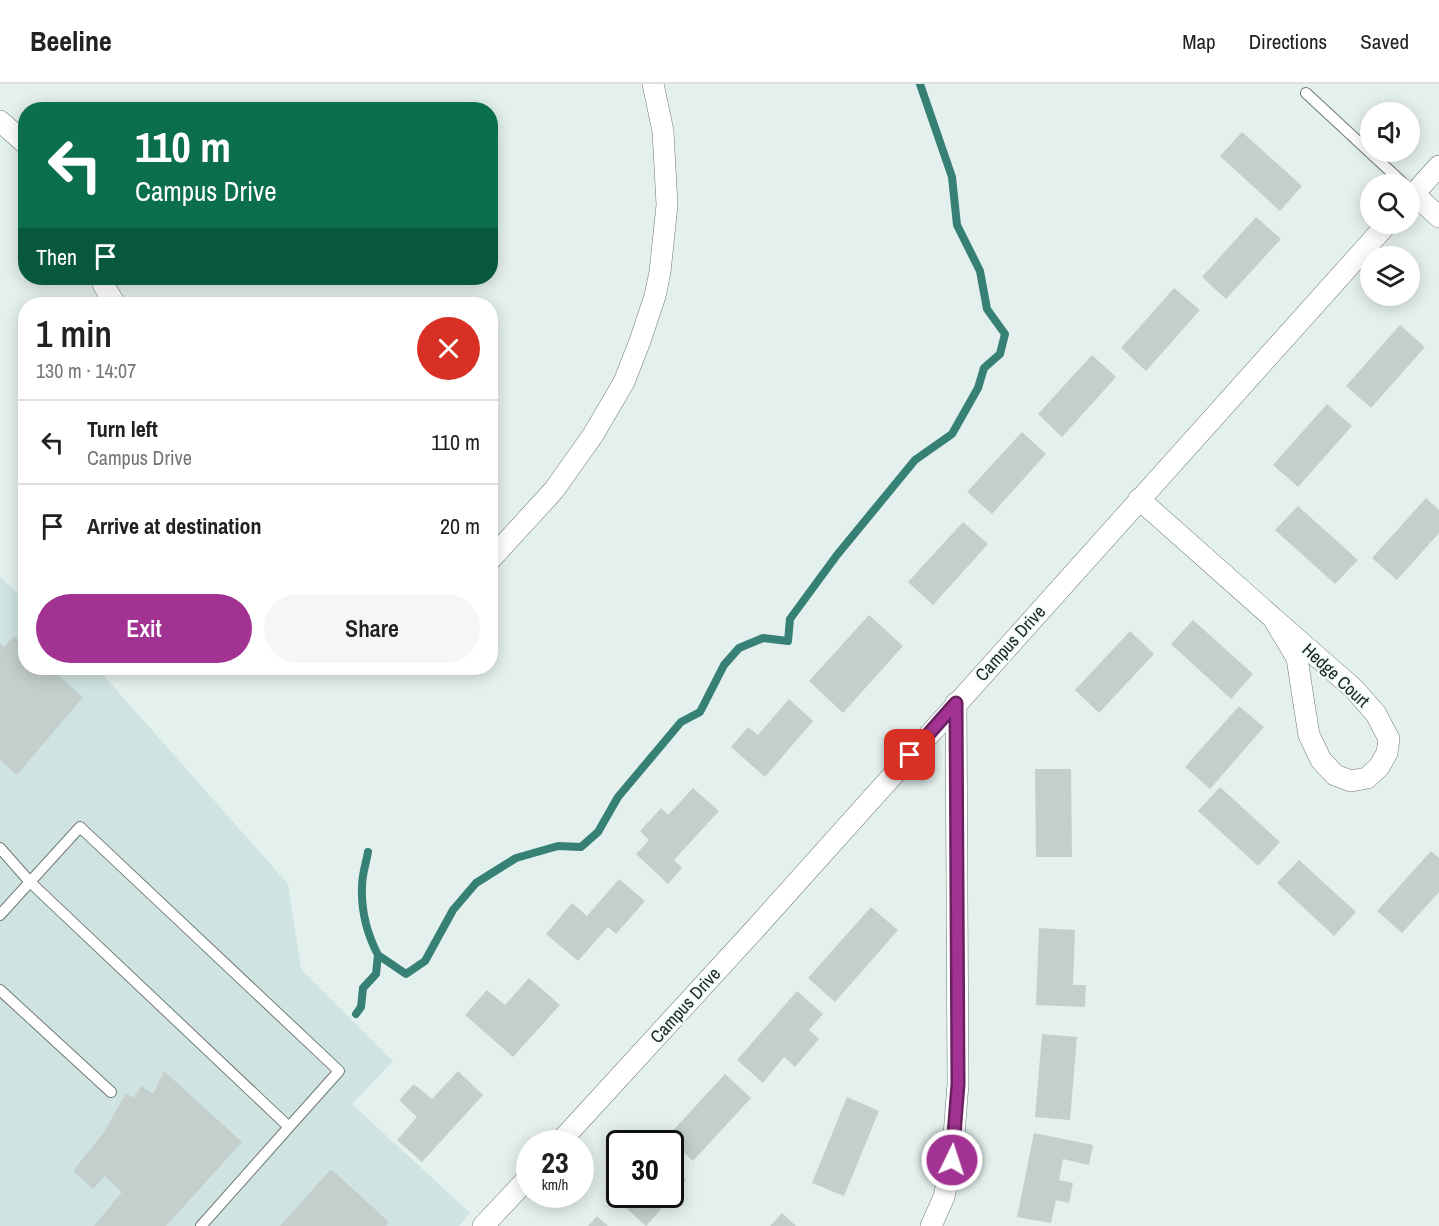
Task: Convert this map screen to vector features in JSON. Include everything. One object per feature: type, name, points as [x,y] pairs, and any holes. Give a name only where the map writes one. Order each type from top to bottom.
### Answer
[{"type":"street","points":[[498,551],[554,490],[593,435],[624,382],[655,296],[660,272],[667,205],[663,130],[653,84]]},
{"type":"street","points":[[0,121],[18,137]]},
{"type":"street","points":[[1420,182],[1439,166]]},
{"type":"street","points":[[1420,201],[1439,217]]},
{"type":"street","name":"Campus Drive","points":[[571,1130],[1378,234]]},
{"type":"street","name":"Hedge Court","points":[[1139,499],[1354,689],[1376,714],[1389,739],[1387,753],[1379,767],[1367,778],[1351,781],[1335,775],[1321,760],[1309,735],[1298,658],[1273,618]]},
{"type":"street","points":[[931,1226],[944,1197],[952,1160],[958,1084],[956,703]]},
{"type":"street","points":[[483,1226],[516,1191]]},
{"type":"lane","points":[[1306,93],[1390,174]]},
{"type":"lane","points":[[0,915],[80,827],[339,1071],[201,1226]]},
{"type":"lane","points":[[0,848],[30,882],[288,1127]]},
{"type":"lane","points":[[0,990],[111,1092]]},
{"type":"shaded area","points":[[0,577],[18,594],[18,675],[103,675],[288,884],[301,969],[393,1061],[352,1104],[470,1213],[459,1226],[0,1226]]},
{"type":"building","points":[[1242,132],[1302,186],[1280,211],[1220,156]]},
{"type":"building","points":[[1256,217],[1281,239],[1226,299],[1202,277]]},
{"type":"building","points":[[1174,288],[1200,310],[1146,371],[1121,348]]},
{"type":"building","points":[[1400,325],[1425,347],[1371,408],[1346,386]]},
{"type":"building","points":[[1092,355],[1116,377],[1062,437],[1038,414]]},
{"type":"building","points":[[1327,404],[1352,426],[1298,487],[1273,465]]},
{"type":"building","points":[[1022,432],[1046,454],[992,514],[967,492]]},
{"type":"building","points":[[1426,498],[1439,510],[1439,533],[1397,580],[1372,558]]},
{"type":"building","points":[[1298,506],[1358,560],[1335,584],[1275,530]]},
{"type":"building","points":[[963,522],[988,544],[933,605],[908,582]]},
{"type":"building","points":[[869,615],[903,646],[843,713],[809,681]]},
{"type":"building","points":[[1193,620],[1253,674],[1231,699],[1171,644]]},
{"type":"building","points":[[1130,631],[1154,654],[1099,713],[1075,690]]},
{"type":"building","points":[[14,636],[18,639],[18,675],[58,675],[83,697],[17,775],[0,760],[0,643],[4,647]]},
{"type":"building","points":[[789,699],[813,721],[765,777],[731,747],[748,727],[758,735]]},
{"type":"building","points":[[1239,706],[1264,727],[1210,789],[1185,767]]},
{"type":"building","points":[[1035,769],[1071,769],[1072,857],[1036,857]]},
{"type":"building","points":[[1220,787],[1280,842],[1258,866],[1198,811]]},
{"type":"building","points":[[693,788],[719,811],[674,860],[682,868],[668,884],[636,854],[649,840],[640,831],[661,808],[668,815]]},
{"type":"building","points":[[1431,851],[1439,858],[1439,892],[1402,933],[1377,911]]},
{"type":"building","points":[[1299,860],[1356,912],[1334,936],[1277,883]]},
{"type":"building","points":[[619,879],[645,901],[616,934],[608,927],[578,961],[546,934],[572,903],[587,916]]},
{"type":"building","points":[[871,907],[898,930],[835,1002],[808,978]]},
{"type":"building","points":[[1039,928],[1075,930],[1073,985],[1086,985],[1085,1007],[1036,1005]]},
{"type":"building","points":[[529,978],[560,1005],[513,1057],[465,1015],[487,990],[505,1005]]},
{"type":"building","points":[[797,991],[823,1014],[809,1030],[819,1039],[795,1067],[784,1057],[763,1083],[737,1060]]},
{"type":"building","points":[[1042,1034],[1077,1037],[1070,1120],[1035,1117]]},
{"type":"building","points":[[164,1071],[242,1142],[166,1226],[94,1226],[122,1192],[105,1176],[93,1189],[73,1171],[104,1132],[126,1093],[134,1098],[141,1086],[153,1094]]},
{"type":"building","points":[[458,1071],[483,1095],[422,1162],[397,1140],[417,1117],[399,1100],[414,1084],[432,1099]]},
{"type":"building","points":[[725,1074],[751,1098],[693,1161],[684,1153],[684,1130],[673,1130]]},
{"type":"building","points":[[847,1097],[879,1111],[844,1196],[812,1183]]},
{"type":"building","points":[[1034,1133],[1093,1145],[1089,1165],[1063,1159],[1059,1180],[1073,1183],[1069,1203],[1056,1200],[1051,1223],[1017,1217]]},
{"type":"building","points":[[331,1169],[389,1222],[386,1226],[280,1226]]},
{"type":"building","points":[[626,1208],[662,1208],[646,1226]]},
{"type":"building","points":[[782,1213],[796,1226],[770,1226]]},
{"type":"building","points":[[597,1216],[608,1226],[588,1226]]},
{"type":"waterway","points":[[356,1014],[361,1007],[363,988],[376,974],[378,955],[406,974],[425,961],[453,910],[476,883],[516,858],[558,846],[581,847],[598,832],[618,797],[681,722],[700,712],[724,665],[739,648],[763,638],[788,641],[790,619],[837,555],[915,460],[952,434],[978,388],[984,368],[1000,354],[1005,334],[987,309],[980,271],[957,225],[952,177],[920,84]]},
{"type":"waterway","points":[[368,852],[362,882],[363,904],[368,930],[378,955]]},
{"type":"route","points":[[910,755],[956,703],[958,1084],[952,1160]]}]
